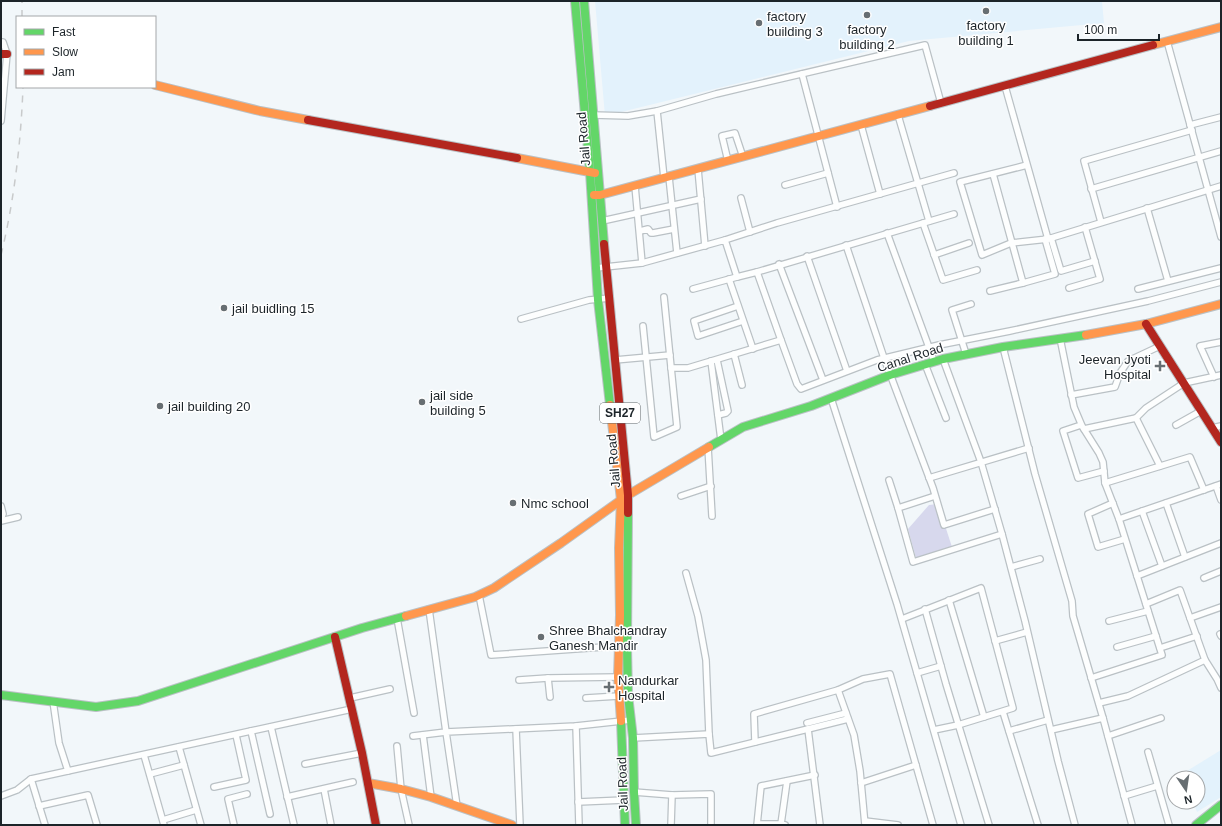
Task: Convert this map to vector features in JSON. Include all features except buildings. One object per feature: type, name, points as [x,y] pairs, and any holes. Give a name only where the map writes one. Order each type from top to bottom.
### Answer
[{"type":"street","points":[[156,85],[260,111],[594,173],[580,62],[575,1]]},
{"type":"street","name":"Jail Road","points":[[584,1],[593,114],[594,173],[596,195],[602,221],[610,298],[625,497],[628,695],[632,720],[636,825]]},
{"type":"street","points":[[624,825],[618,646],[620,615],[619,548],[625,497],[603,349],[598,300],[596,268],[596,195],[819,137],[1221,26]]},
{"type":"street","points":[[1167,41],[1221,237]]},
{"type":"street","points":[[1,42],[4,42],[1,121]]},
{"type":"street","points":[[593,114],[628,116],[657,111],[716,94],[925,45],[941,103]]},
{"type":"street","points":[[580,62],[589,63]]},
{"type":"street","points":[[802,74],[837,207]]},
{"type":"street","points":[[990,291],[1055,274],[1048,238],[1005,86]]},
{"type":"street","points":[[657,111],[666,178],[672,206],[677,253]]},
{"type":"street","points":[[898,115],[929,221]]},
{"type":"street","points":[[1101,222],[1084,161],[1221,116]]},
{"type":"street","points":[[861,125],[880,194]]},
{"type":"street","points":[[728,161],[722,136],[735,133],[743,157]]},
{"type":"street","points":[[1091,189],[1221,151]]},
{"type":"street","points":[[1027,164],[960,182],[982,255],[1011,243],[1048,238],[1221,186]]},
{"type":"street","points":[[698,169],[705,246]]},
{"type":"street","points":[[785,185],[828,173]]},
{"type":"street","points":[[596,268],[642,262],[705,246],[777,223],[954,173]]},
{"type":"street","points":[[993,174],[1022,283]]},
{"type":"street","points":[[635,186],[642,262]]},
{"type":"street","points":[[741,198],[750,232]]},
{"type":"street","points":[[602,221],[701,199]]},
{"type":"street","points":[[1147,208],[1168,281]]},
{"type":"street","points":[[693,289],[757,272],[806,256],[954,214]]},
{"type":"street","points":[[923,223],[943,280],[977,270]]},
{"type":"street","points":[[1069,288],[1100,279],[1085,227]]},
{"type":"street","points":[[640,231],[648,229],[653,234],[674,229]]},
{"type":"street","points":[[888,233],[934,361]]},
{"type":"street","points":[[1048,238],[1061,271],[1095,261]]},
{"type":"street","points":[[725,240],[737,277]]},
{"type":"street","points":[[934,255],[969,243]]},
{"type":"street","points":[[846,245],[884,358],[929,478],[944,524],[995,509]]},
{"type":"street","points":[[806,256],[847,371]]},
{"type":"street","points":[[779,264],[823,380]]},
{"type":"street","points":[[1138,289],[1221,268]]},
{"type":"street","points":[[757,272],[797,384],[801,389],[884,358],[1148,300],[1221,282]]},
{"type":"street","points":[[729,279],[753,349]]},
{"type":"street","points":[[643,326],[654,437],[677,427],[664,297]]},
{"type":"street","points":[[522,319],[590,300],[610,298]]},
{"type":"street","points":[[966,354],[952,310],[971,304]]},
{"type":"street","name":"Canal Road","points":[[1,695],[96,707],[138,701],[335,637],[479,595],[494,588],[625,497],[743,427],[811,406],[890,375],[934,361],[1003,346],[1098,333],[1146,324],[1221,304]]},
{"type":"street","points":[[738,306],[694,321],[698,336],[744,321]]},
{"type":"street","points":[[1146,324],[1221,442]]},
{"type":"street","points":[[1060,338],[1074,407],[1083,427],[1103,462],[1105,483],[1119,519],[1162,655],[1091,678]]},
{"type":"street","points":[[671,368],[688,368],[781,340]]},
{"type":"street","points":[[1214,377],[1200,346],[1221,342]]},
{"type":"street","points":[[1003,346],[1029,448],[1072,601],[1074,616],[1132,825]]},
{"type":"street","points":[[1072,395],[1114,387],[1120,373],[1128,361],[1160,346]]},
{"type":"street","points":[[734,354],[742,385]]},
{"type":"street","points":[[615,360],[670,355]]},
{"type":"street","points":[[943,359],[981,462],[995,509],[1011,567],[1075,825]]},
{"type":"street","points":[[714,360],[721,440]]},
{"type":"street","points":[[714,360],[728,411],[718,415]]},
{"type":"street","points":[[925,364],[946,418]]},
{"type":"street","points":[[1104,471],[1078,478],[1063,431],[1136,418],[1146,408],[1184,383],[1221,375]]},
{"type":"street","points":[[830,398],[902,619],[961,825]]},
{"type":"street","points":[[1176,425],[1201,411]]},
{"type":"street","points":[[1136,418],[1160,466]]},
{"type":"street","points":[[1212,428],[1221,426]]},
{"type":"street","points":[[708,447],[712,516]]},
{"type":"street","points":[[929,478],[1029,448]]},
{"type":"street","points":[[1105,483],[1190,457],[1204,490]]},
{"type":"street","points":[[888,480],[898,508],[913,562],[1002,534]]},
{"type":"street","points":[[1119,519],[1219,485],[1221,500]]},
{"type":"street","points":[[681,496],[710,486]]},
{"type":"street","points":[[898,508],[935,496]]},
{"type":"street","points":[[1113,503],[1088,514],[1098,547],[1125,539]]},
{"type":"street","points":[[1166,503],[1185,557]]},
{"type":"street","points":[[1,506],[3,514],[1,520],[18,517]]},
{"type":"street","points":[[1142,511],[1162,566]]},
{"type":"street","points":[[1137,576],[1221,543]]},
{"type":"street","points":[[1011,567],[1040,559]]},
{"type":"street","points":[[1204,578],[1221,571]]},
{"type":"street","points":[[686,573],[698,616],[706,660],[711,753],[755,742],[846,713]]},
{"type":"street","points":[[902,619],[980,588],[1013,708],[958,725],[934,730]]},
{"type":"street","points":[[1146,604],[1180,590],[1205,660],[1221,688]]},
{"type":"street","points":[[479,595],[491,656],[618,646]]},
{"type":"street","points":[[949,600],[984,717]]},
{"type":"street","points":[[1190,618],[1221,607]]},
{"type":"street","points":[[925,609],[958,725],[989,825]]},
{"type":"street","points":[[429,610],[457,806]]},
{"type":"street","points":[[1109,621],[1148,611]]},
{"type":"street","points":[[397,618],[414,713]]},
{"type":"street","points":[[995,641],[1027,632]]},
{"type":"street","points":[[1117,647],[1156,636]]},
{"type":"street","points":[[1160,648],[1197,636]]},
{"type":"street","points":[[335,637],[362,753],[376,825]]},
{"type":"street","points":[[1099,703],[1128,696],[1205,660]]},
{"type":"street","points":[[917,674],[941,666]]},
{"type":"street","points":[[755,742],[754,714],[838,690],[863,680],[890,674],[933,825]]},
{"type":"street","points":[[519,680],[618,677]]},
{"type":"street","points":[[548,678],[550,697]]},
{"type":"street","points":[[350,698],[390,690]]},
{"type":"street","points":[[838,690],[854,736],[865,823],[898,825]]},
{"type":"street","points":[[586,698],[619,696]]},
{"type":"street","points":[[53,702],[59,743],[68,771]]},
{"type":"street","points":[[1,796],[17,790],[31,779],[352,709]]},
{"type":"street","points":[[1003,712],[1038,825]]},
{"type":"street","points":[[1051,730],[1103,718]]},
{"type":"street","points":[[1108,736],[1161,718]]},
{"type":"street","points":[[808,726],[848,719]]},
{"type":"street","points":[[413,736],[446,732],[576,726],[632,720]]},
{"type":"street","points":[[1009,731],[1048,720]]},
{"type":"street","points":[[576,726],[579,825]]},
{"type":"street","points":[[808,726],[820,825]]},
{"type":"street","points":[[271,727],[294,825]]},
{"type":"street","points":[[516,729],[520,825]]},
{"type":"street","points":[[251,731],[270,814]]},
{"type":"street","points":[[633,738],[710,734]]},
{"type":"street","points":[[214,787],[246,780],[236,735]]},
{"type":"street","points":[[423,735],[431,797]]},
{"type":"street","points":[[397,746],[401,789],[409,825]]},
{"type":"street","points":[[179,747],[201,825]]},
{"type":"street","points":[[1148,752],[1169,825]]},
{"type":"street","points":[[305,764],[362,753]]},
{"type":"street","points":[[144,755],[164,822],[196,810]]},
{"type":"street","points":[[861,783],[916,764]]},
{"type":"street","points":[[150,774],[184,765]]},
{"type":"street","points":[[787,781],[783,825],[758,824],[761,786],[814,775]]},
{"type":"street","points":[[31,779],[45,825]]},
{"type":"street","points":[[287,797],[353,782]]},
{"type":"street","points":[[368,783],[401,789],[431,797],[512,825]]},
{"type":"street","points":[[1124,796],[1157,786]]},
{"type":"street","points":[[324,789],[331,825]]},
{"type":"street","points":[[634,792],[672,795],[711,794],[711,825]]},
{"type":"street","points":[[234,825],[228,799],[247,794]]},
{"type":"street","points":[[39,806],[88,795],[97,825]]},
{"type":"street","points":[[672,795],[672,825]]},
{"type":"street","points":[[578,802],[624,800]]},
{"type":"street","points":[[1196,825],[1221,805]]},
{"type":"shaded area","points":[[595,1],[1102,1],[1104,23],[909,41],[605,116]]},
{"type":"shaded area","points":[[938,504],[952,547],[916,558],[908,529],[929,505]]},
{"type":"shaded area","points":[[1221,750],[1221,797],[1206,806],[1206,770],[1188,770]]},
{"type":"railway","points":[[22,1],[22,16]]},
{"type":"railway","points":[[1,255],[10,214],[16,172],[21,129],[23,88]]},
{"type":"traffic: fast","points":[[575,1],[590,172],[598,300],[610,405]]},
{"type":"traffic: fast","points":[[584,1],[604,244]]},
{"type":"traffic: fast","points":[[709,447],[743,427],[811,406],[890,375],[943,359],[1003,347],[1086,335]]},
{"type":"traffic: fast","points":[[628,513],[628,695],[633,738],[636,825]]},
{"type":"traffic: fast","points":[[1,695],[96,707],[138,701],[362,628],[406,616]]},
{"type":"traffic: fast","points":[[621,721],[625,825]]},
{"type":"traffic: fast","points":[[1196,825],[1221,805]]},
{"type":"traffic: slow","points":[[1153,45],[1221,27]]},
{"type":"traffic: slow","points":[[156,85],[260,111],[308,120]]},
{"type":"traffic: slow","points":[[594,195],[600,195],[930,106]]},
{"type":"traffic: slow","points":[[517,158],[595,173]]},
{"type":"traffic: slow","points":[[1086,335],[1146,324],[1221,304]]},
{"type":"traffic: slow","points":[[610,405],[621,500],[618,677],[621,721]]},
{"type":"traffic: slow","points":[[406,616],[475,597],[494,588],[561,543],[628,495],[709,447]]},
{"type":"traffic: slow","points":[[368,783],[401,789],[431,797],[512,825]]},
{"type":"traffic: jam","points":[[930,106],[1153,45]]},
{"type":"traffic: jam","points":[[1,54],[7,54]]},
{"type":"traffic: jam","points":[[308,120],[517,158]]},
{"type":"traffic: jam","points":[[604,244],[628,495],[628,513]]},
{"type":"traffic: jam","points":[[1146,324],[1221,442]]},
{"type":"traffic: jam","points":[[335,637],[362,753],[376,825]]},
{"type":"place","name":"factory building 1","points":[[986,11]]},
{"type":"place","name":"factory building 2","points":[[867,15]]},
{"type":"place","name":"factory building 3","points":[[759,23]]},
{"type":"place","name":"jail buidling 15","points":[[224,308]]},
{"type":"place","name":"Jeevan Jyoti Hospital","points":[[1160,366]]},
{"type":"place","name":"jail side building 5","points":[[422,402]]},
{"type":"place","name":"jail building 20","points":[[160,406]]},
{"type":"place","name":"Nmc school","points":[[513,503]]},
{"type":"place","name":"Shree Bhalchandray Ganesh Mandir","points":[[541,637]]},
{"type":"place","name":"Nandurkar Hospital","points":[[609,687]]}]
